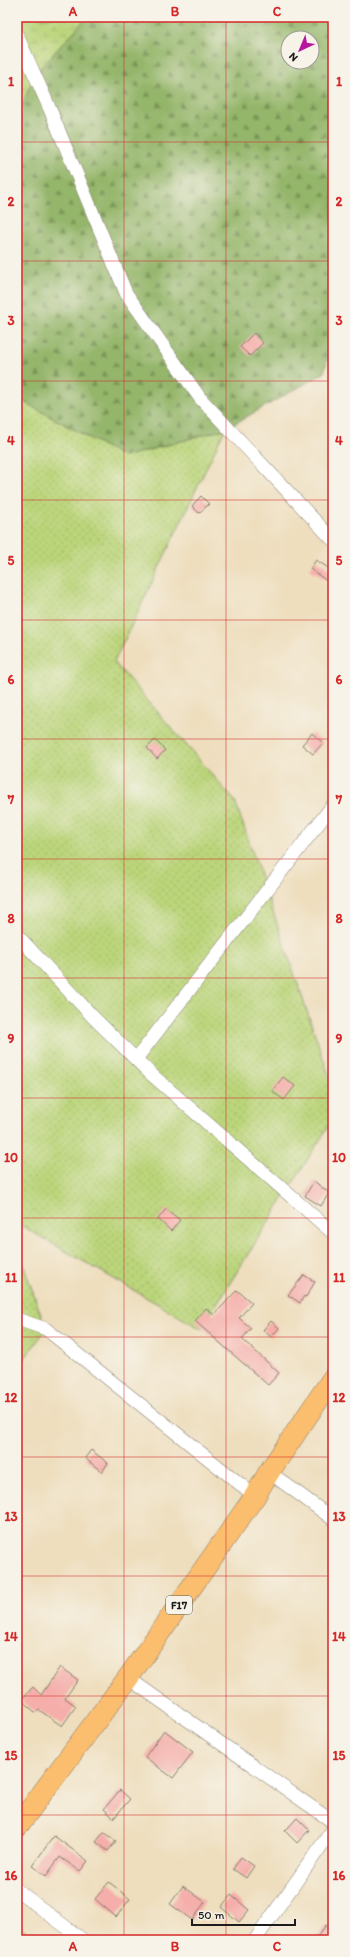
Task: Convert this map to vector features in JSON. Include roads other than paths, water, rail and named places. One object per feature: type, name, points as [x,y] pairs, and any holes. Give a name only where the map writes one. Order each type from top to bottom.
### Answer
[{"type":"highway","name":"F17","points":[[17,1827],[128,1678],[255,1496],[269,1472],[333,1378]]},
{"type":"street","points":[[17,35],[52,114],[126,293],[200,398],[333,540]]},
{"type":"street","points":[[136,1060],[333,805]]},
{"type":"street","points":[[17,935],[93,1017],[136,1060],[333,1233]]},
{"type":"street","points":[[17,1319],[46,1329],[255,1496]]},
{"type":"street","points":[[269,1472],[333,1519]]},
{"type":"street","points":[[128,1678],[333,1822]]},
{"type":"street","points":[[255,1940],[333,1829]]},
{"type":"street","points":[[17,1890],[83,1940]]}]
